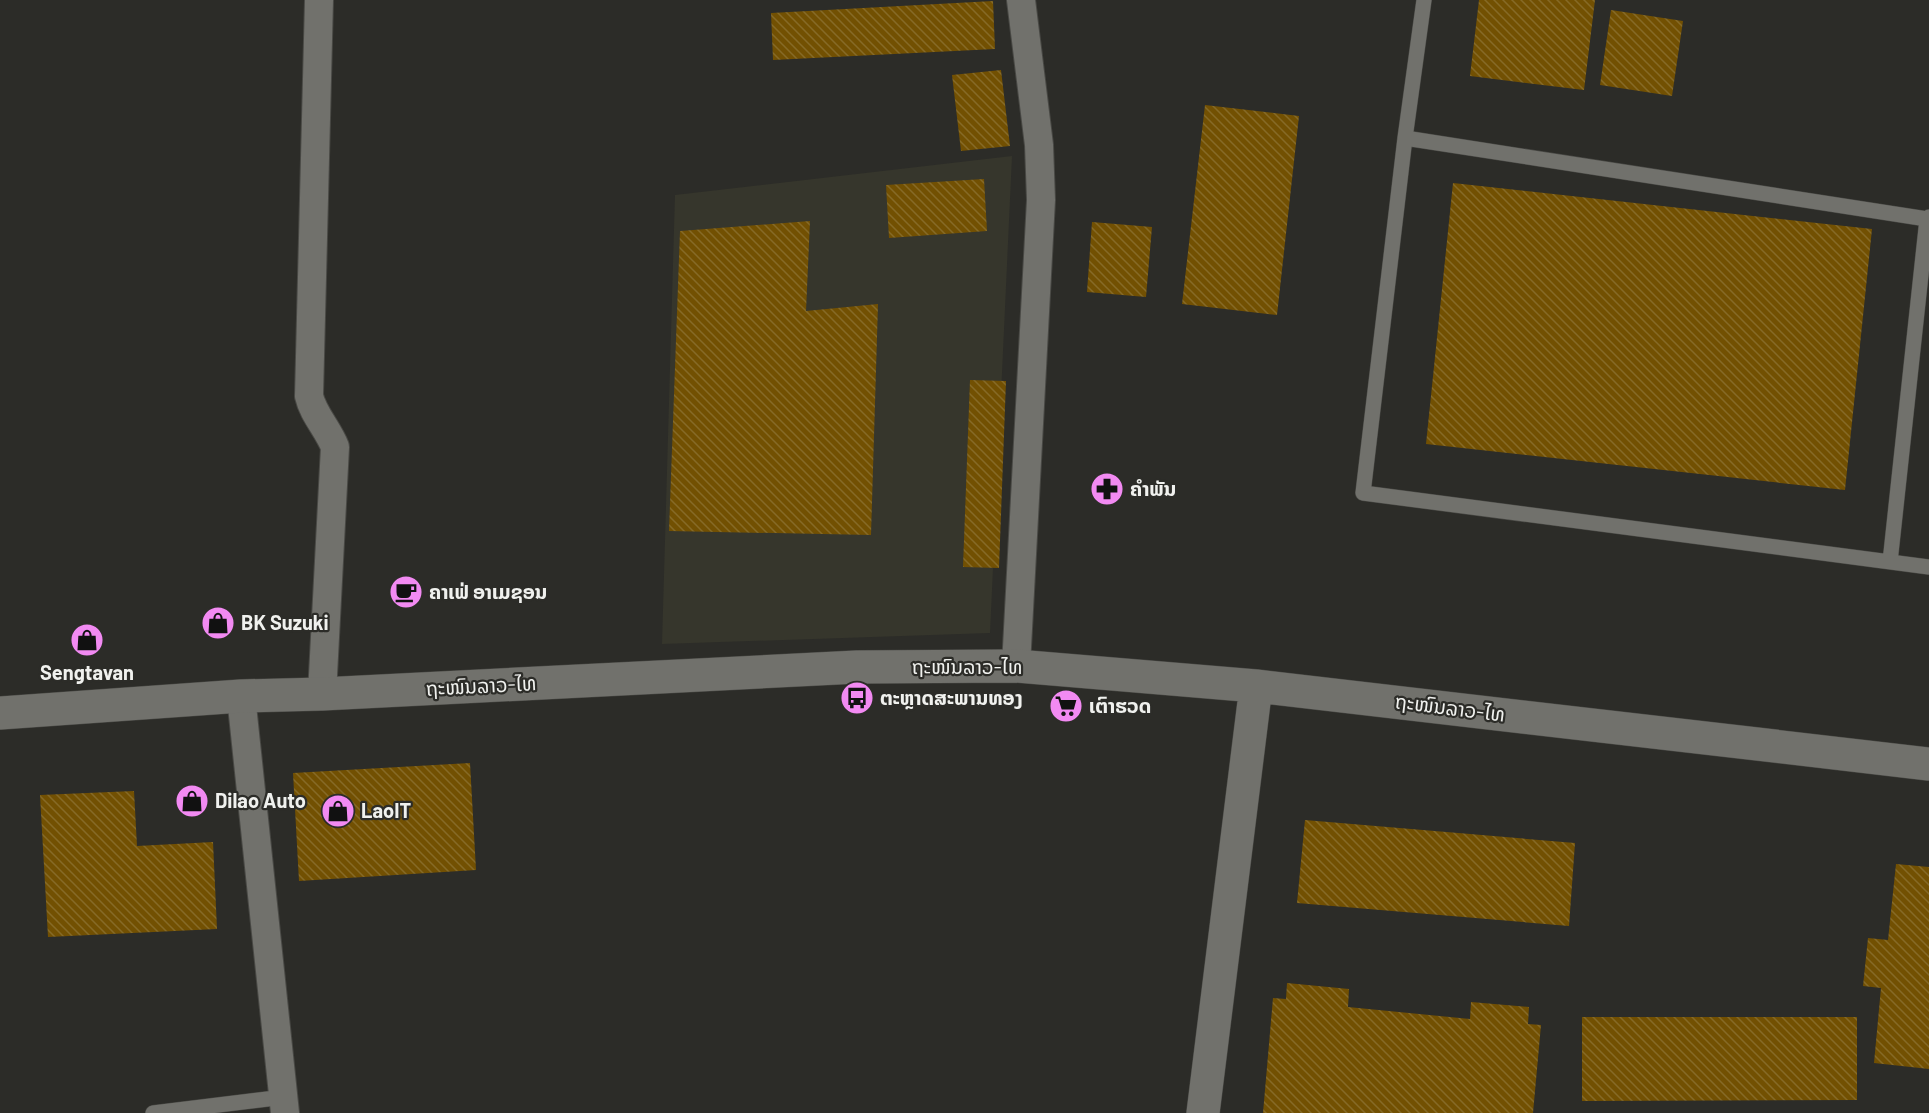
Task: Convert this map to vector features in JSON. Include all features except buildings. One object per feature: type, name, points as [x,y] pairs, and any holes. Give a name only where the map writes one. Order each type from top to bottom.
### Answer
[{"type":"street","points":[[319,0],[309,396],[311,404],[335,447],[322,694]]},
{"type":"street","points":[[1016,666],[1041,200],[1039,145],[1020,0]]},
{"type":"street","name":"ຖະໜົນລາວ-ໄທ","points":[[0,713],[241,696],[322,694],[857,667],[1016,666],[1256,686],[1929,764]]},
{"type":"street","points":[[1203,1113],[1256,686]]},
{"type":"street","points":[[241,696],[284,1105]]},
{"type":"lane","points":[[1424,0],[1405,138],[1363,493],[1929,567]]},
{"type":"lane","points":[[1405,138],[1928,218],[1890,562]]},
{"type":"lane","points":[[153,1113],[284,1105]]},
{"type":"shaded area","points":[[1012,156],[990,633],[662,644],[675,195]]},
{"type":"place","name":"ຄໍາພັນ","points":[[1107,489]]},
{"type":"place","name":"ຄາເຟ່ ອາເມຊອນ","points":[[406,592]]},
{"type":"place","name":"BK Suzuki","points":[[218,623]]},
{"type":"place","name":"Sengtavan","points":[[87,640]]},
{"type":"place","name":"ຕະຫຼາດສະພານທອງ","points":[[857,698]]},
{"type":"place","name":"ເຕົາຮວດ","points":[[1066,706]]},
{"type":"place","name":"Dilao Auto","points":[[192,801]]},
{"type":"place","name":"LaoIT","points":[[338,811]]}]
